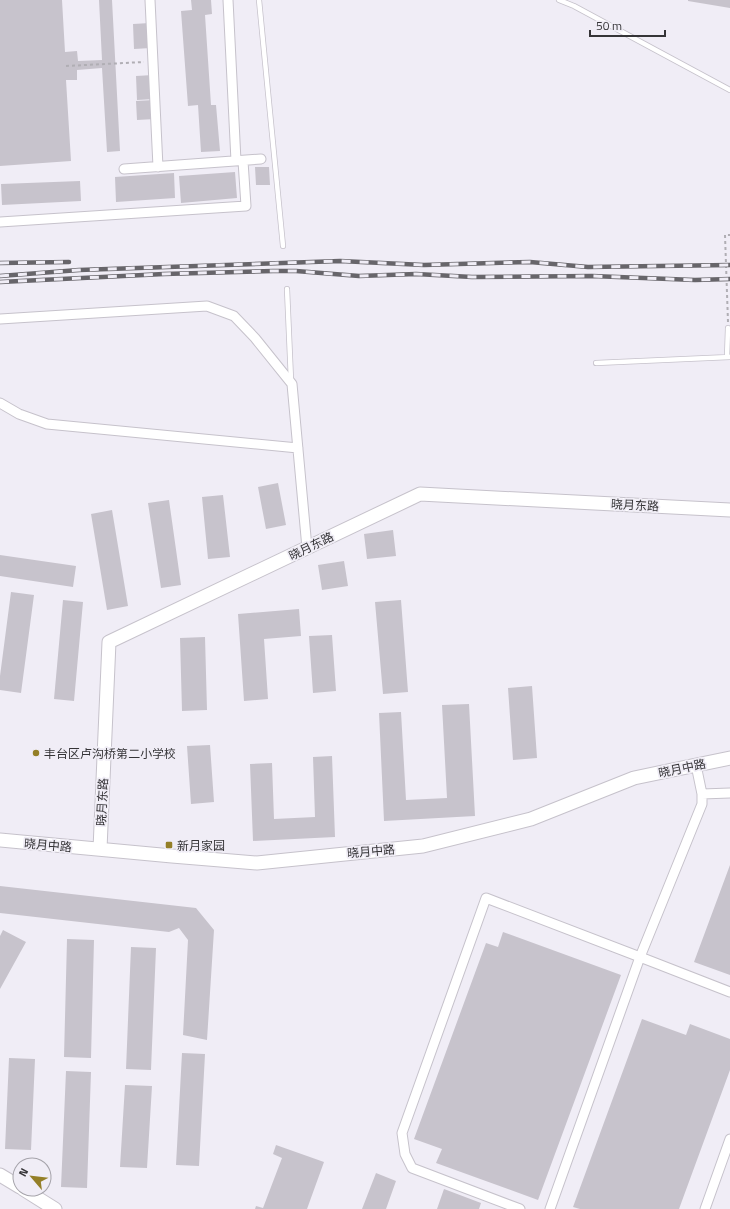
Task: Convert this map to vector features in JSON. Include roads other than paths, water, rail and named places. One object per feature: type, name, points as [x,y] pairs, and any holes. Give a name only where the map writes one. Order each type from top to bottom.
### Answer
[{"type":"street","points":[[150,0],[158,167]]},
{"type":"street","points":[[0,222],[246,206],[239,161],[228,0]]},
{"type":"street","points":[[124,169],[261,159]]},
{"type":"street","points":[[0,318],[207,306],[234,316],[255,338],[292,384],[307,548]]},
{"type":"street","points":[[0,403],[19,414],[47,424],[298,448]]},
{"type":"street","name":"晓月东路","points":[[100,849],[109,642],[420,494],[730,510]]},
{"type":"street","name":"晓月中路","points":[[0,840],[257,863],[423,846],[531,819],[634,778],[730,758]]},
{"type":"street","points":[[550,1209],[640,957],[702,804],[702,794],[696,765]]},
{"type":"street","points":[[702,794],[730,793]]},
{"type":"street","points":[[520,1209],[412,1168],[405,1154],[402,1133],[486,898],[730,992]]},
{"type":"street","points":[[705,1209],[730,1139]]},
{"type":"street","points":[[0,1175],[12,1182]]},
{"type":"street","points":[[36,1197],[55,1209]]},
{"type":"lane","points":[[259,0],[283,246]]},
{"type":"lane","points":[[559,0],[574,6],[730,90]]},
{"type":"lane","points":[[287,289],[292,384]]},
{"type":"lane","points":[[596,363],[728,357],[728,328]]},
{"type":"railway","points":[[0,276],[79,270],[340,261],[424,265],[530,262],[588,267],[730,265]]},
{"type":"railway","points":[[0,263],[69,262]]},
{"type":"railway","points":[[0,282],[164,274],[273,271],[296,271],[359,276],[416,274],[472,277],[592,276],[695,280],[730,279]]},
{"type":"place","name":"丰台区卢沟桥第二小学校","points":[[36,753]]},
{"type":"place","name":"新月家园","points":[[169,845]]}]
